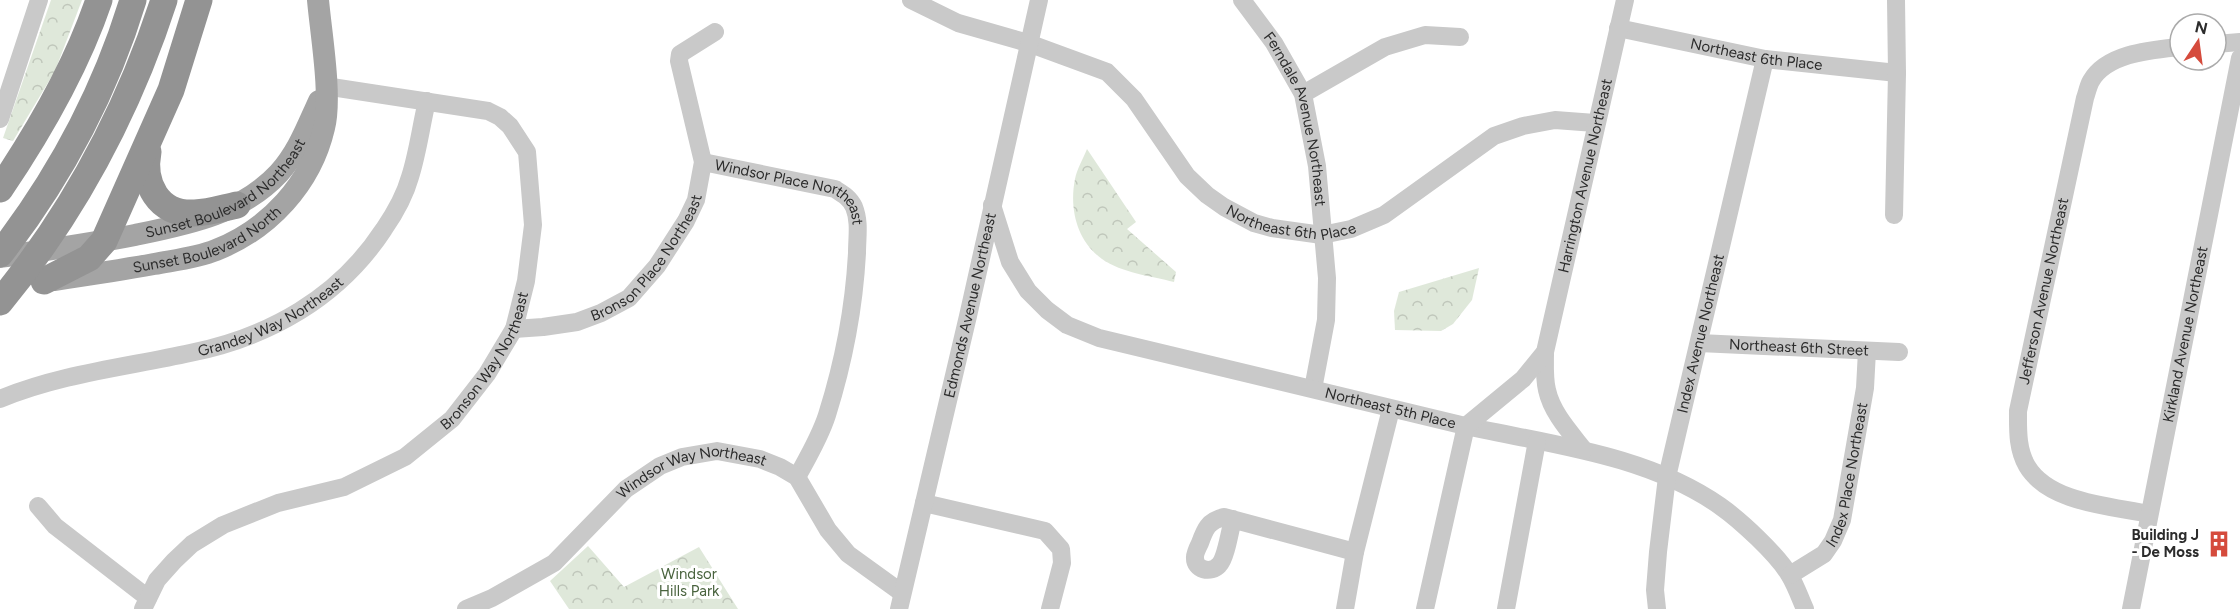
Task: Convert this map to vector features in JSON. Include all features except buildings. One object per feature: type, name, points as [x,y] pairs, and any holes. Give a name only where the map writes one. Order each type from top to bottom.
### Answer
[{"type":"highway","points":[[0,189],[32,142],[69,72],[99,0]]},
{"type":"highway","points":[[0,256],[51,181],[87,116],[108,69],[133,0]]},
{"type":"highway","points":[[0,303],[43,248],[70,207],[121,111],[151,39],[164,0]]},
{"type":"highway","points":[[44,282],[89,258],[104,241],[151,138],[180,64],[199,0]]},
{"type":"highway","points":[[151,138],[146,162],[146,176],[150,187],[162,203],[173,210],[194,213],[237,205]]},
{"type":"main road","name":"Sunset Boulevard Northeast","points":[[0,256],[104,241],[203,220],[237,205],[263,188],[287,163],[307,131],[326,86],[318,0]]},
{"type":"main road","name":"Sunset Boulevard North","points":[[0,292],[44,282],[192,257],[240,239],[278,211],[295,190],[317,149],[325,127],[326,86]]},
{"type":"street","points":[[0,119],[39,0]]},
{"type":"street","name":"Northeast 6th Place","points":[[911,0],[958,23],[1028,43],[1107,72],[1134,99],[1186,176],[1224,207],[1263,225],[1322,235],[1351,229],[1384,215],[1494,136],[1523,126],[1555,120],[1595,123]]},
{"type":"street","name":"Edmonds Avenue Northeast","points":[[900,601],[1038,0]]},
{"type":"street","name":"Ferndale Avenue Northeast","points":[[1242,0],[1274,44],[1303,94],[1317,166],[1327,278],[1326,320],[1313,389]]},
{"type":"street","name":"Harrington Avenue Northeast","points":[[1584,450],[1554,408],[1547,390],[1545,352],[1624,0]]},
{"type":"street","points":[[1894,215],[1896,0]]},
{"type":"street","name":"Northeast 6th Place","points":[[1618,28],[1765,60],[1897,73]]},
{"type":"street","name":"Bronson Place Northeast","points":[[514,329],[577,322],[602,313],[629,298],[657,266],[686,221],[696,200],[703,162],[679,61],[680,54],[686,48],[716,32]]},
{"type":"street","points":[[1303,94],[1385,47],[1425,35],[1460,37]]},
{"type":"street","name":"Jefferson Avenue Northeast","points":[[2150,514],[2065,497],[2044,483],[2027,466],[2021,450],[2018,441],[2018,411],[2085,98],[2092,79],[2112,61],[2168,48]]},
{"type":"street","name":"Kirkland Avenue Northeast","points":[[2131,609],[2240,58]]},
{"type":"street","name":"Index Avenue Northeast","points":[[1657,609],[1656,571],[1667,477],[1765,60]]},
{"type":"street","name":"Bronson Way Northeast","points":[[145,606],[157,580],[174,561],[192,544],[223,525],[278,503],[344,487],[405,457],[452,419],[487,374],[514,329],[526,281],[533,225],[528,152],[510,126],[500,117],[488,111],[326,86]]},
{"type":"street","name":"Grandey Way Northeast","points":[[0,399],[46,382],[194,352],[249,336],[284,320],[333,288],[356,266],[375,243],[403,196],[411,176],[426,101]]},
{"type":"street","name":"Windsor Place Northeast","points":[[703,162],[835,189],[848,196],[854,206],[858,220],[854,300],[845,347],[827,417],[797,477]]},
{"type":"street","name":"Northeast 5th Place","points":[[992,205],[1010,262],[1028,291],[1047,310],[1067,325],[1099,338],[1391,409],[1584,450],[1624,461],[1667,477],[1719,506],[1755,536],[1790,575],[1805,609]]},
{"type":"street","name":"Northeast 6th Street","points":[[1700,343],[1899,352]]},
{"type":"street","name":"Index Place Northeast","points":[[1790,575],[1824,554],[1833,541],[1842,520],[1865,388],[1867,351]]},
{"type":"street","name":"Harrington Avenue Northeast","points":[[1466,426],[1523,379],[1545,352]]},
{"type":"street","points":[[1345,609],[1355,552],[1391,409]]},
{"type":"street","points":[[1425,609],[1466,426]]},
{"type":"street","points":[[1506,609],[1537,441]]},
{"type":"street","name":"Windsor Way Northeast","points":[[466,609],[492,598],[554,563],[626,489],[660,466],[682,457],[717,451],[760,459],[797,477]]},
{"type":"street","points":[[797,477],[828,530],[848,554],[900,601]]},
{"type":"street","points":[[924,503],[1045,531],[1061,549],[1062,563],[1050,609]]},
{"type":"street","points":[[38,506],[55,526],[145,606]]},
{"type":"street","points":[[1233,519],[1355,552]]},
{"type":"green space","points":[[51,0],[82,0],[55,71],[13,141],[3,138]]},
{"type":"green space","points":[[1087,149],[1136,222],[1127,229],[1176,272],[1174,282],[1118,268],[1093,252],[1086,243],[1074,213],[1073,190],[1076,175]]},
{"type":"green space","points":[[1479,268],[1472,300],[1453,324],[1441,331],[1395,330],[1394,311],[1399,292]]},
{"type":"green space","name":"Windsor Hills Park","points":[[588,546],[624,587],[699,547],[738,609],[569,609],[550,581]]},
{"type":"place","name":"Building J - De Moss","points":[[2219,544]]}]
